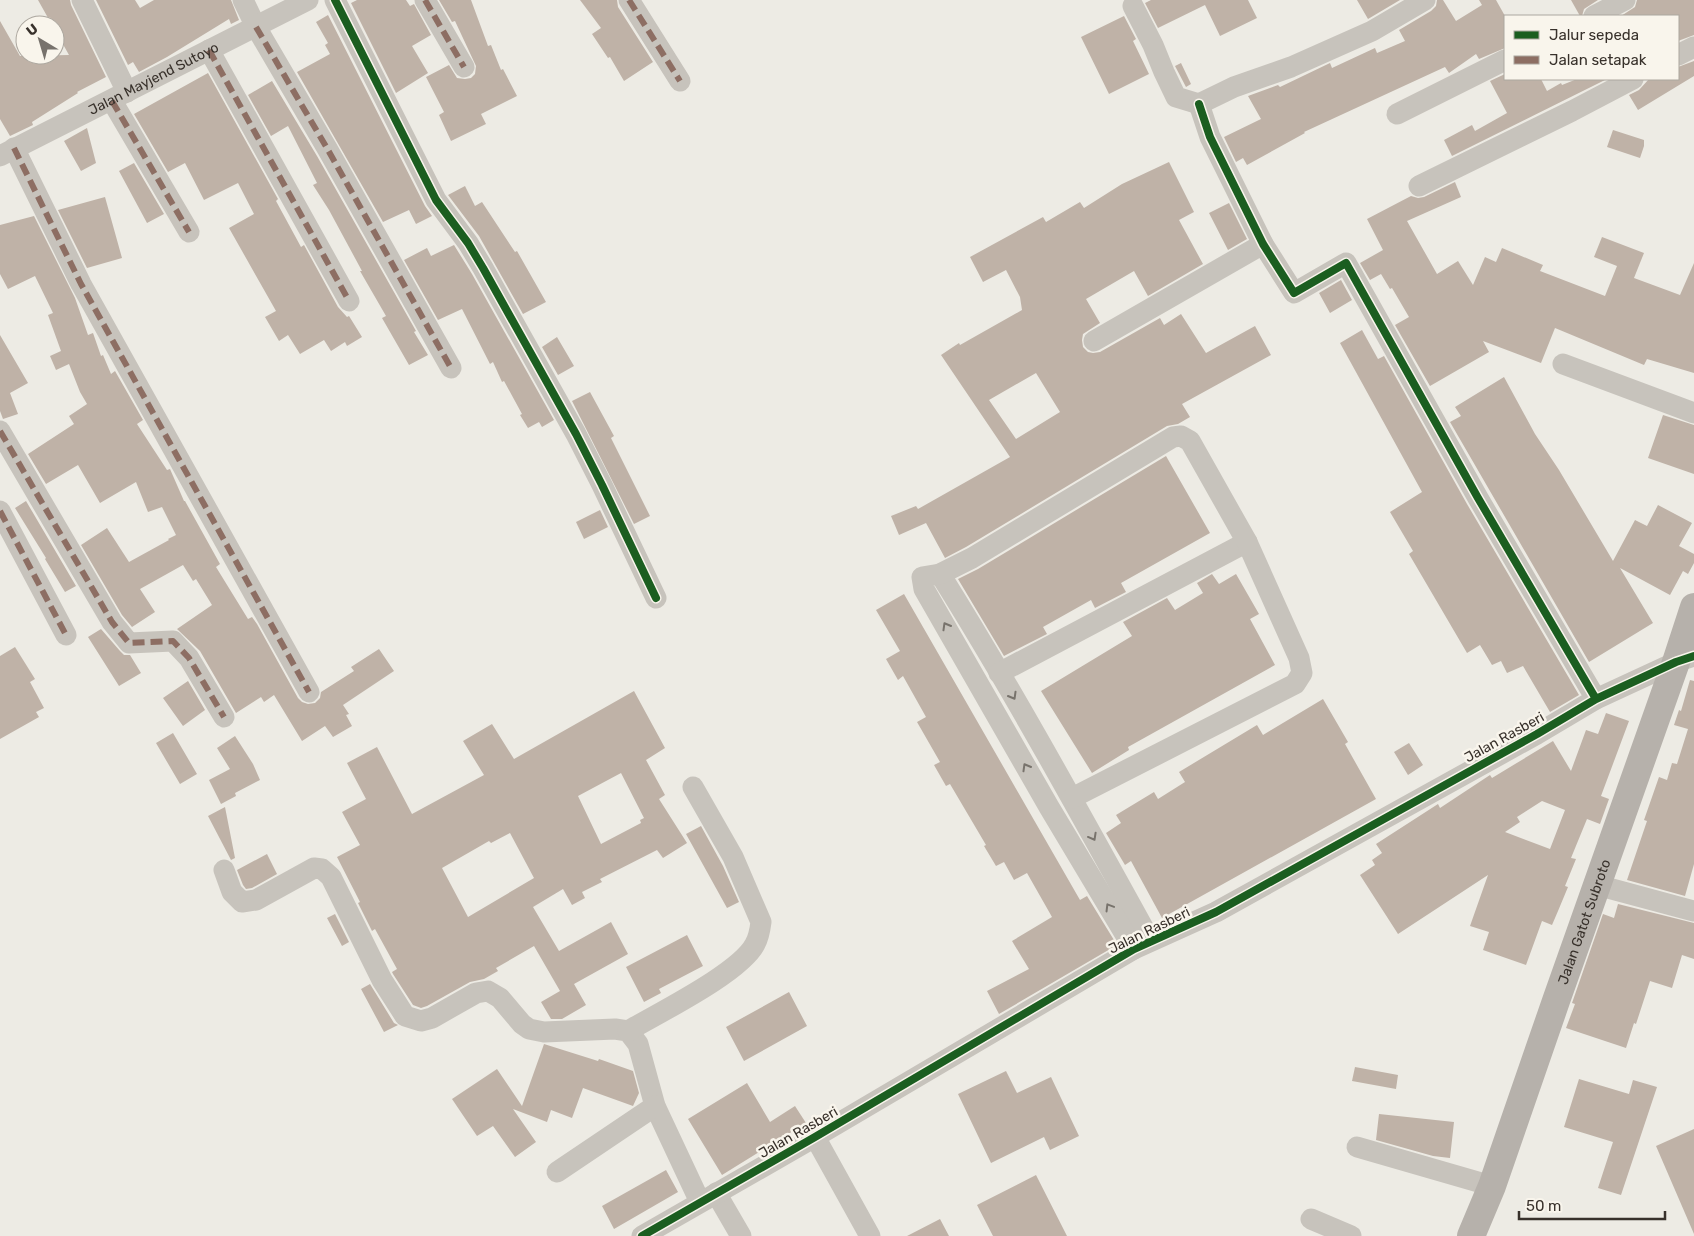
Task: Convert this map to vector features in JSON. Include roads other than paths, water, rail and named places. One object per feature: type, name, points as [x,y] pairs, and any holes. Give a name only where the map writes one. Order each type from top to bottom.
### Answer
[{"type":"main road","name":"Jalan Gatot Subroto","points":[[1472,1236],[1492,1186],[1597,885],[1685,659],[1694,607]]},
{"type":"street","points":[[82,0],[119,96],[189,232]]},
{"type":"street","points":[[243,0],[256,27],[451,368]]},
{"type":"street","name":"Jalan Mayjend Sutoyo","points":[[7,152],[308,0]]},
{"type":"street","points":[[335,0],[436,200],[484,268],[576,434],[656,598]]},
{"type":"street","points":[[425,0],[464,67]]},
{"type":"street","points":[[629,0],[680,81]]},
{"type":"street","points":[[1133,6],[1176,97],[1199,104],[1234,87],[1291,68],[1363,35],[1425,0]]},
{"type":"street","points":[[1596,15],[1625,0]]},
{"type":"street","points":[[1679,54],[1694,46]]},
{"type":"street","points":[[210,50],[349,301]]},
{"type":"street","points":[[1397,114],[1504,60]]},
{"type":"street","points":[[1419,186],[1631,80]]},
{"type":"street","points":[[1199,104],[1210,137],[1263,244],[1294,293],[1346,263],[1478,498],[1596,699]]},
{"type":"street","points":[[7,152],[310,692]]},
{"type":"street","points":[[1094,341],[1263,244]]},
{"type":"street","points":[[1563,364],[1694,413]]},
{"type":"street","points":[[0,431],[112,622],[129,643],[173,641],[189,658],[224,717]]},
{"type":"street","points":[[1072,798],[1295,684],[1302,673],[1299,658],[1247,542],[1190,441],[1181,436],[1173,437],[972,558],[940,574],[922,577],[924,589],[1044,798],[1142,945]]},
{"type":"street","points":[[0,512],[66,635]]},
{"type":"street","points":[[1000,673],[1247,542]]},
{"type":"street","points":[[940,574],[1072,798],[1142,945]]},
{"type":"street","name":"Jalan Rasberi","points":[[642,1236],[1142,945],[1216,912],[1596,699],[1685,659]]},
{"type":"street","points":[[224,870],[232,892],[242,902],[256,900],[314,868],[322,869],[331,877],[382,980],[405,1016],[421,1021],[432,1018],[476,993],[488,991],[500,998],[529,1030],[544,1032],[615,1029],[628,1031],[720,978],[743,960],[755,946],[759,933],[761,922],[733,857],[693,787]]},
{"type":"street","points":[[1597,885],[1694,911]]},
{"type":"street","points":[[628,1031],[638,1044],[655,1106],[708,1198],[742,1236]]},
{"type":"street","points":[[557,1172],[655,1106]]},
{"type":"street","points":[[815,1137],[870,1236]]},
{"type":"street","points":[[1357,1147],[1492,1186]]},
{"type":"street","points":[[1312,1219],[1351,1236]]}]
